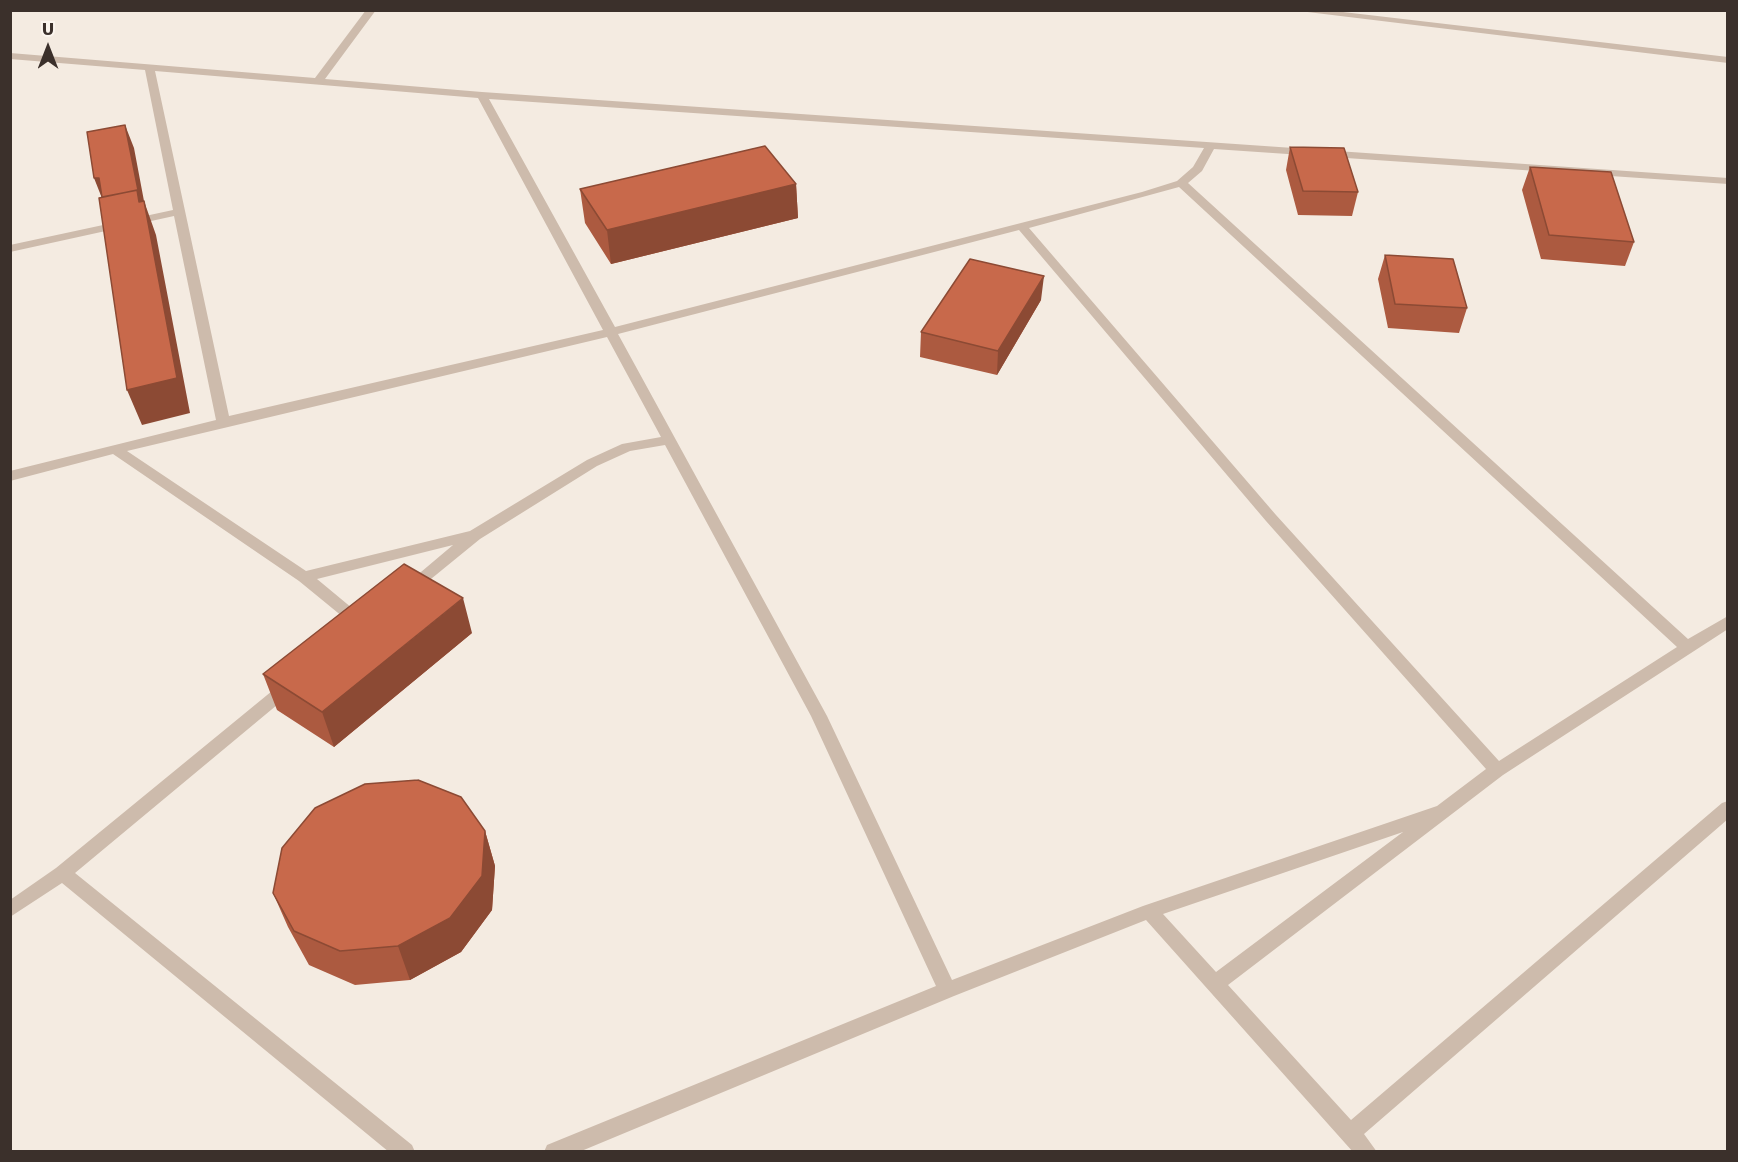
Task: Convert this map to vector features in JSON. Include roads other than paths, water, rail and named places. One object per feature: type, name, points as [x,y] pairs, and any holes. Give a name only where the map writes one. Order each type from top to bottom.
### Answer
[{"type":"lane","points":[[318,81],[371,10]]},
{"type":"lane","points":[[1296,10],[1728,60]]},
{"type":"lane","points":[[10,56],[482,95],[1728,181]]},
{"type":"lane","points":[[149,67],[223,422]]},
{"type":"lane","points":[[482,95],[612,332],[667,440],[819,716],[947,990]]},
{"type":"lane","points":[[10,476],[223,422],[612,332],[1146,194],[1181,183],[1198,169],[1210,147]]},
{"type":"lane","points":[[1181,183],[1688,648]]},
{"type":"lane","points":[[10,249],[178,212]]},
{"type":"lane","points":[[1021,226],[1271,518],[1497,770]]},
{"type":"lane","points":[[400,595],[475,535],[592,463],[627,447],[667,440]]},
{"type":"lane","points":[[116,450],[304,577],[364,626]]},
{"type":"lane","points":[[304,577],[475,535]]},
{"type":"lane","points":[[1216,983],[1437,813],[1497,770],[1728,621]]},
{"type":"lane","points":[[10,910],[62,873],[301,676]]},
{"type":"lane","points":[[1351,1133],[1728,808]]},
{"type":"lane","points":[[554,1152],[947,990],[1149,911],[1437,813]]},
{"type":"lane","points":[[62,873],[405,1152]]},
{"type":"lane","points":[[1149,911],[1367,1152]]}]
